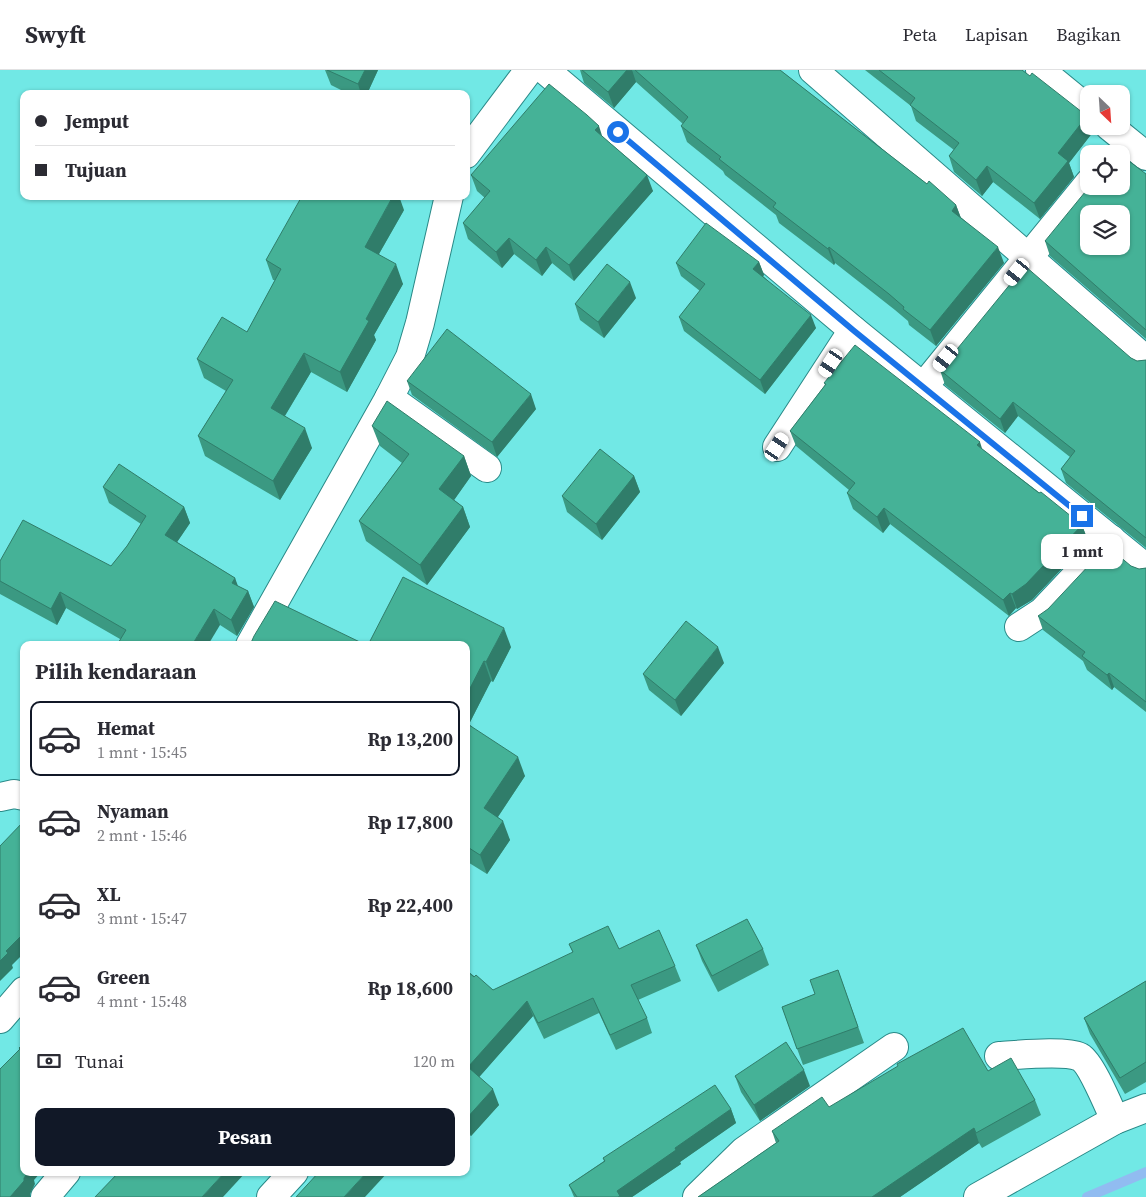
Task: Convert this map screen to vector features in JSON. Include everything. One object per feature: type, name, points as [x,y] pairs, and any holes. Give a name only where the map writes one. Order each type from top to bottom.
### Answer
[{"type":"street","points":[[470,149],[529,70]]},
{"type":"street","points":[[545,70],[853,330],[1146,568]]},
{"type":"street","points":[[813,70],[1146,360]]},
{"type":"street","points":[[1040,70],[1080,103]]},
{"type":"street","points":[[1116,140],[1146,156]]},
{"type":"street","points":[[923,387],[1080,194]]},
{"type":"street","points":[[252,641],[389,398],[410,357],[420,323],[447,200]]},
{"type":"street","points":[[777,447],[853,330]]},
{"type":"street","points":[[389,398],[487,468]]},
{"type":"street","points":[[1019,627],[1042,612],[1111,539]]},
{"type":"street","points":[[0,797],[14,794],[20,795]]},
{"type":"street","points":[[0,1019],[20,996]]},
{"type":"street","points":[[697,1197],[744,1151],[894,1047]]},
{"type":"street","points":[[999,1056],[1068,1054],[1081,1058],[1091,1070],[1116,1120]]},
{"type":"street","points":[[978,1197],[1116,1120],[1146,1108]]},
{"type":"street","points":[[45,1197],[63,1176]]},
{"type":"street","points":[[271,1197],[290,1176]]},
{"type":"building","points":[[327,70],[365,70],[358,84]]},
{"type":"building","points":[[582,70],[627,70],[608,92]]},
{"type":"building","points":[[635,70],[780,70],[927,184],[929,181],[956,205],[952,211],[998,247],[930,330],[903,309],[904,307],[889,294],[829,247],[828,249],[773,207],[776,203],[719,159],[721,157],[681,126],[688,117]]},
{"type":"building","points":[[879,70],[1022,70],[1030,76],[1032,73],[1080,111],[1080,125],[1058,153],[1068,161],[1034,203],[987,166],[976,180],[949,156],[959,143],[910,105],[915,98]]},
{"type":"building","points":[[549,84],[599,126],[595,130],[647,175],[569,265],[546,247],[536,260],[509,238],[496,252],[463,223],[490,191],[471,175]]},
{"type":"building","points":[[1130,162],[1146,174],[1146,330],[1045,241],[1083,195],[1130,195]]},
{"type":"building","points":[[300,200],[391,200],[365,247],[396,264],[366,319],[369,321],[340,372],[304,353],[271,408],[305,428],[273,481],[198,436],[233,380],[197,359],[222,317],[247,332],[281,269],[266,260]]},
{"type":"building","points":[[706,223],[759,262],[753,269],[811,315],[760,380],[679,317],[705,284],[676,263]]},
{"type":"building","points":[[607,264],[630,282],[598,322],[575,304]]},
{"type":"building","points":[[1025,266],[1131,358],[1137,361],[1146,360],[1146,538],[1061,469],[1075,451],[1013,402],[1000,419],[940,370]]},
{"type":"building","points":[[447,329],[531,394],[492,442],[407,381]]},
{"type":"building","points":[[855,345],[980,442],[977,445],[1082,525],[1026,584],[1012,594],[1010,593],[1003,600],[884,508],[877,517],[847,493],[855,483],[790,431],[826,384],[824,383]]},
{"type":"building","points":[[387,401],[464,456],[439,489],[463,507],[420,565],[359,521],[409,454],[372,426]]},
{"type":"building","points":[[600,449],[634,476],[596,524],[562,496]]},
{"type":"building","points":[[119,464],[184,507],[165,535],[235,578],[232,583],[248,591],[231,620],[214,609],[194,641],[119,641],[126,630],[60,592],[51,609],[0,581],[0,561],[23,520],[111,566],[127,546],[146,516],[103,487]]},
{"type":"building","points":[[1107,546],[1131,566],[1139,569],[1146,568],[1146,702],[1109,673],[1107,675],[1082,656],[1085,652],[1038,616],[1048,609]]},
{"type":"building","points":[[403,577],[504,628],[470,688],[470,641],[370,641]]},
{"type":"building","points":[[275,601],[358,641],[252,641]]},
{"type":"building","points":[[686,621],[718,647],[675,700],[643,674]]},
{"type":"building","points":[[470,726],[518,757],[484,808],[503,821],[480,855],[470,849]]},
{"type":"building","points":[[20,825],[20,937],[6,951],[8,953],[0,961],[0,846]]},
{"type":"building","points":[[747,919],[763,949],[712,976],[696,945]]},
{"type":"building","points":[[608,926],[619,949],[659,930],[675,966],[631,985],[647,1018],[610,1035],[593,998],[538,1023],[527,1001],[470,1065],[470,974],[474,977],[476,975],[493,990],[573,952],[569,944]]},
{"type":"building","points":[[838,970],[858,1027],[797,1049],[782,1007],[815,994],[810,980]]},
{"type":"building","points":[[1146,981],[1146,1062],[1120,1078],[1084,1018]]},
{"type":"building","points":[[963,1028],[988,1071],[1011,1058],[1035,1100],[976,1133],[974,1128],[872,1197],[698,1197],[779,1141],[772,1131],[822,1097],[829,1107],[898,1066],[897,1064]]},
{"type":"building","points":[[786,1042],[804,1070],[754,1105],[735,1076]]},
{"type":"building","points":[[20,1049],[20,1176],[25,1176],[24,1181],[10,1197],[0,1197],[0,1069]]},
{"type":"building","points":[[470,1069],[493,1089],[470,1115]]},
{"type":"building","points":[[715,1085],[731,1109],[617,1191],[620,1196],[577,1197],[569,1185],[605,1161],[603,1158]]},
{"type":"building","points":[[115,1176],[221,1176],[202,1197],[95,1197]]},
{"type":"building","points":[[315,1176],[363,1176],[344,1197],[296,1197]]},
{"type":"waterway","points":[[1087,1197],[1146,1172]]},
{"type":"route","points":[[618,132],[853,330],[1082,516]]}]
